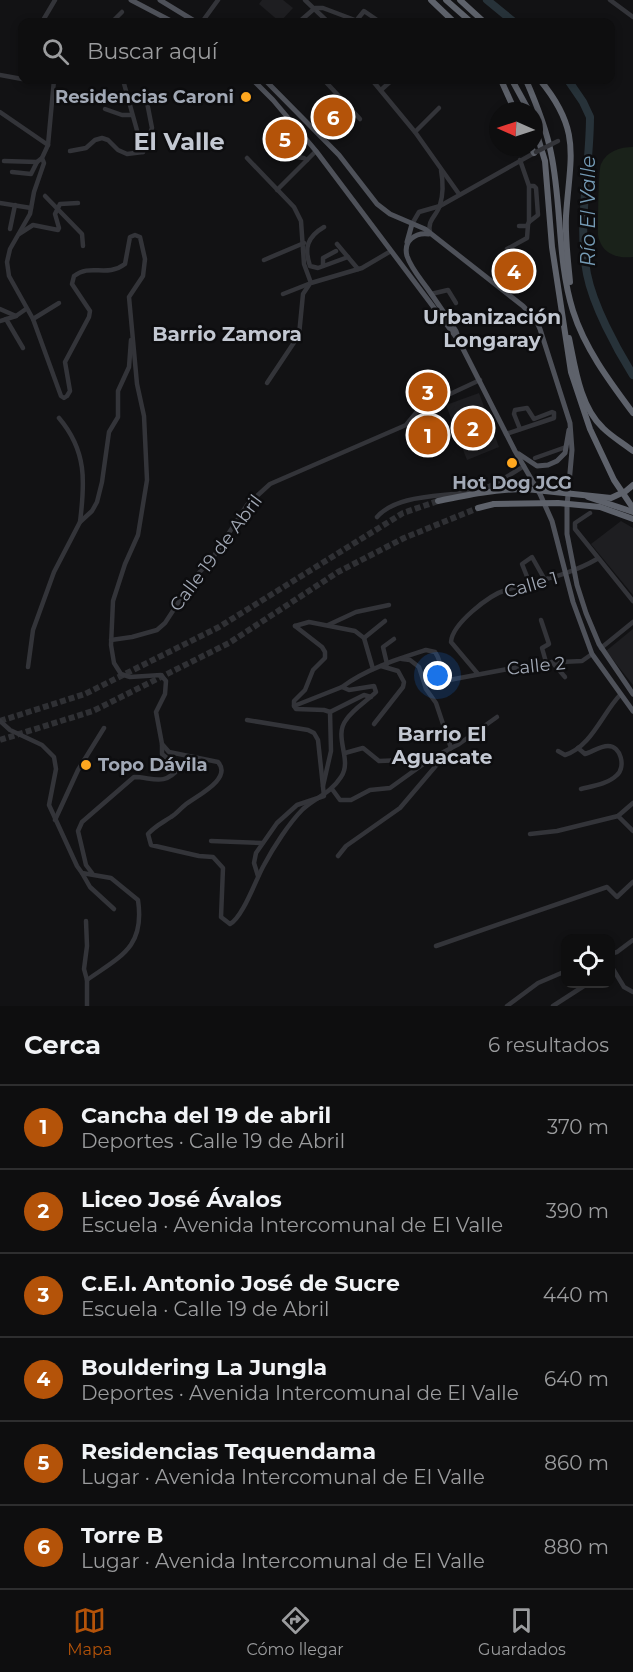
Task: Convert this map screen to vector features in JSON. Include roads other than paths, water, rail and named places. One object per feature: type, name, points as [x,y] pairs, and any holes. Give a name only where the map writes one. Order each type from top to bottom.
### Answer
[{"type":"highway","points":[[431,0],[450,18]]},
{"type":"highway","points":[[446,0],[466,18]]},
{"type":"highway","points":[[463,2],[481,18]]},
{"type":"highway","points":[[503,84],[511,102]]},
{"type":"highway","points":[[514,84],[525,102]]},
{"type":"highway","points":[[528,84],[538,107],[551,152],[564,268],[570,300],[582,334],[633,413]]},
{"type":"highway","points":[[543,84],[559,105],[571,135],[572,153],[566,220],[570,300]]},
{"type":"highway","points":[[543,154],[552,247],[571,372],[590,429],[614,480],[633,507]]},
{"type":"highway","points":[[563,327],[568,333],[586,401],[603,428],[633,451]]},
{"type":"highway","points":[[438,501],[493,491],[526,489],[611,498],[633,485]]},
{"type":"highway","points":[[580,495],[633,512]]},
{"type":"highway","points":[[478,508],[494,504],[543,502],[600,507],[633,519]]},
{"type":"main road","points":[[131,0],[165,18]]},
{"type":"main road","points":[[160,0],[189,18]]},
{"type":"main road","points":[[257,84],[273,99],[316,151],[459,341],[552,521],[576,610],[592,654],[633,711]]},
{"type":"main road","points":[[269,84],[339,155],[377,204],[390,214],[430,234],[515,300],[536,320],[570,423],[572,450],[567,534],[574,571],[586,613],[601,648],[633,694]]},
{"type":"main road","points":[[412,224],[406,252],[410,264],[456,331],[459,341]]},
{"type":"main road","points":[[407,244],[416,234],[430,234]]},
{"type":"main road","points":[[515,451],[531,464],[542,466],[561,457],[566,447],[570,423]]},
{"type":"street","points":[[44,18],[55,0]]},
{"type":"street","points":[[205,18],[218,0]]},
{"type":"street","points":[[305,0],[324,18]]},
{"type":"street","points":[[610,0],[633,17]]},
{"type":"street","points":[[304,18],[315,8],[323,8],[348,18]]},
{"type":"street","points":[[360,18],[364,11],[374,18]]},
{"type":"street","points":[[116,18],[122,12]]},
{"type":"street","points":[[0,75],[18,78]]},
{"type":"street","points":[[12,172],[31,174],[48,145],[54,84]]},
{"type":"street","points":[[124,84],[143,152]]},
{"type":"street","points":[[328,84],[360,118]]},
{"type":"street","points":[[376,84],[441,167],[459,194]]},
{"type":"street","points":[[381,90],[388,84]]},
{"type":"street","points":[[143,152],[152,128],[145,92]]},
{"type":"street","points":[[414,132],[439,108]]},
{"type":"street","points":[[105,109],[122,115],[131,115]]},
{"type":"street","points":[[0,112],[48,145]]},
{"type":"street","points":[[276,134],[296,157],[307,160]]},
{"type":"street","points":[[543,147],[571,135]]},
{"type":"street","points":[[70,151],[86,148],[95,140],[102,138],[127,154],[143,152]]},
{"type":"street","points":[[277,190],[316,151]]},
{"type":"street","points":[[412,224],[419,212],[440,206],[526,156]]},
{"type":"street","points":[[247,158],[294,207],[301,220],[304,264],[311,283]]},
{"type":"street","points":[[4,161],[40,160],[44,163],[37,179],[30,214],[10,249],[7,266],[9,276],[33,319],[61,396],[64,398],[70,391],[65,370],[67,355],[89,317],[90,311],[72,284],[74,276],[84,270],[115,272],[125,264],[130,237],[135,235],[140,237],[145,258],[143,276],[129,297],[137,384],[144,416],[147,480],[138,535],[125,564],[113,601],[111,640],[114,663],[121,674],[130,677],[161,675],[166,681],[165,694],[156,712],[162,754],[179,768],[164,779],[156,781],[134,777],[82,822],[78,831],[86,865],[92,873]]},
{"type":"street","points":[[507,249],[526,239],[529,186],[520,160]]},
{"type":"street","points":[[430,234],[429,223],[440,206],[443,181],[441,167]]},
{"type":"street","points":[[519,226],[538,216],[536,188],[529,186]]},
{"type":"street","points":[[45,196],[82,234],[83,246]]},
{"type":"street","points":[[17,236],[33,225],[58,230],[55,214],[57,208],[60,204],[78,202]]},
{"type":"street","points":[[0,203],[31,208]]},
{"type":"street","points":[[10,229],[15,205]]},
{"type":"street","points":[[529,207],[538,207]]},
{"type":"street","points":[[324,227],[310,238],[307,247],[310,266],[315,268],[324,266],[348,257]]},
{"type":"street","points":[[264,260],[304,243]]},
{"type":"street","points":[[337,244],[358,269]]},
{"type":"street","points":[[324,266],[322,258],[336,251]]},
{"type":"street","points":[[283,294],[358,269],[390,251]]},
{"type":"street","points":[[267,383],[299,335],[303,294],[311,283]]},
{"type":"street","points":[[431,294],[448,290],[456,303]]},
{"type":"street","points":[[33,319],[59,303]]},
{"type":"street","points":[[0,309],[16,316]]},
{"type":"street","points":[[23,348],[3,320],[16,316],[26,309]]},
{"type":"street","points":[[28,667],[33,630],[54,572],[80,522],[92,511],[100,492],[109,432],[118,417],[119,384],[129,367],[133,325]]},
{"type":"street","name":"Calle 19 de Abril","points":[[111,640],[157,630],[165,622],[195,577],[212,560],[247,505],[270,484],[406,425],[420,408],[480,380]]},
{"type":"street","points":[[506,434],[554,418],[554,412],[534,418],[527,408],[515,410],[514,414],[520,429]]},
{"type":"street","points":[[59,418],[72,434],[80,454],[84,484],[80,522]]},
{"type":"street","points":[[535,458],[566,447]]},
{"type":"street","points":[[377,517],[385,508],[394,505],[489,486],[524,466]]},
{"type":"street","points":[[590,513],[575,523],[575,529],[633,601]]},
{"type":"street","points":[[528,579],[522,564],[532,557],[545,580]]},
{"type":"street","name":"Calle 1","points":[[478,674],[451,642],[458,626],[483,604],[505,590],[567,574],[597,559]]},
{"type":"street","points":[[328,625],[356,612],[389,605]]},
{"type":"street","points":[[541,620],[552,652]]},
{"type":"street","points":[[364,638],[385,621]]},
{"type":"street","points":[[294,706],[296,698],[305,690],[313,670],[325,658],[322,647],[295,626],[309,622],[355,631],[364,638],[373,669]]},
{"type":"street","points":[[601,648],[633,622]]},
{"type":"street","points":[[384,665],[383,647],[393,639]]},
{"type":"street","points":[[549,644],[542,648],[549,662],[565,677]]},
{"type":"street","name":"Calle 2","points":[[400,659],[426,650],[435,652],[441,661],[444,679],[549,662],[582,661],[592,654]]},
{"type":"street","points":[[294,706],[342,687],[373,669],[400,659],[410,660],[419,667],[426,689],[436,703],[451,748]]},
{"type":"street","points":[[374,724],[403,687],[404,682],[398,670],[384,665]]},
{"type":"street","points":[[162,744],[169,752],[218,762],[222,766],[222,771],[202,795],[153,827],[148,834],[151,845],[213,857],[223,868],[221,917],[230,924],[241,912],[258,876],[282,838],[304,809],[324,796],[342,776],[345,769],[345,753],[341,734],[345,720],[376,692],[374,686],[349,690],[342,687]]},
{"type":"street","points":[[294,706],[296,709],[330,712],[364,695],[371,697]]},
{"type":"street","points":[[558,751],[568,755],[578,748],[593,732],[620,695]]},
{"type":"street","points":[[323,787],[332,751],[330,712]]},
{"type":"street","points":[[332,789],[340,800],[351,800],[370,790],[390,788],[430,759],[451,748],[497,717]]},
{"type":"street","points":[[0,720],[10,730],[42,745],[54,757],[56,768],[49,805],[77,866],[90,887],[114,909]]},
{"type":"street","points":[[247,720],[308,730],[314,733],[318,740],[324,796]]},
{"type":"street","points":[[55,820],[78,770],[104,728]]},
{"type":"street","points":[[578,748],[585,754],[604,746],[612,747],[616,749],[622,762],[621,770],[614,778],[581,789]]},
{"type":"street","points":[[345,753],[363,748],[379,761],[430,759]]},
{"type":"street","points":[[338,856],[346,846],[400,808],[451,748]]},
{"type":"street","points":[[258,876],[254,862],[262,843],[287,813],[297,805],[324,796]]},
{"type":"street","points":[[530,834],[557,831],[618,816],[633,804]]},
{"type":"street","points":[[618,816],[633,831]]},
{"type":"street","points":[[211,842],[262,843]]},
{"type":"street","points":[[82,873],[111,878],[138,900],[140,921],[132,945],[87,980]]},
{"type":"street","points":[[436,946],[607,887],[617,897],[633,882]]},
{"type":"street","points":[[86,921],[87,946],[84,969],[87,980],[87,1006]]},
{"type":"street","points":[[615,953],[633,940]]},
{"type":"street","points":[[507,1006],[538,983],[561,973]]},
{"type":"street","points":[[615,973],[624,987],[633,992]]},
{"type":"street","points":[[553,1006],[580,988]]},
{"type":"waterway","name":"Río El Valle","points":[[487,0],[509,18]]},
{"type":"waterway","name":"Río El Valle","points":[[571,84],[590,117],[583,235],[587,274],[594,299],[606,326],[633,375]]},
{"type":"tunnel","points":[[0,721],[85,694],[219,627],[403,513],[438,501]]},
{"type":"tunnel","points":[[0,740],[93,711],[229,643],[338,572],[404,538],[478,508]]},
{"type":"place","name":"Residencias Caroni","points":[[246,97]]},
{"type":"place","name":"Torre B","points":[[333,117]]},
{"type":"place","name":"Residencias Tequendama","points":[[285,139]]},
{"type":"place","name":"Bouldering La Jungla","points":[[514,271]]},
{"type":"place","name":"C.E.I. Antonio José de Sucre","points":[[428,392]]},
{"type":"place","name":"Liceo José Ávalos","points":[[473,428]]},
{"type":"place","name":"Cancha del 19 de abril","points":[[428,435]]},
{"type":"place","name":"Hot Dog JCG","points":[[512,463]]},
{"type":"place","name":"Topo Dávila","points":[[86,765]]},
{"type":"district","name":"El Valle","points":[[179,141]]},
{"type":"district","name":"Urbanización Longaray","points":[[492,328]]},
{"type":"district","name":"Barrio Zamora","points":[[227,334]]},
{"type":"district","name":"Barrio El Aguacate","points":[[442,746]]}]
